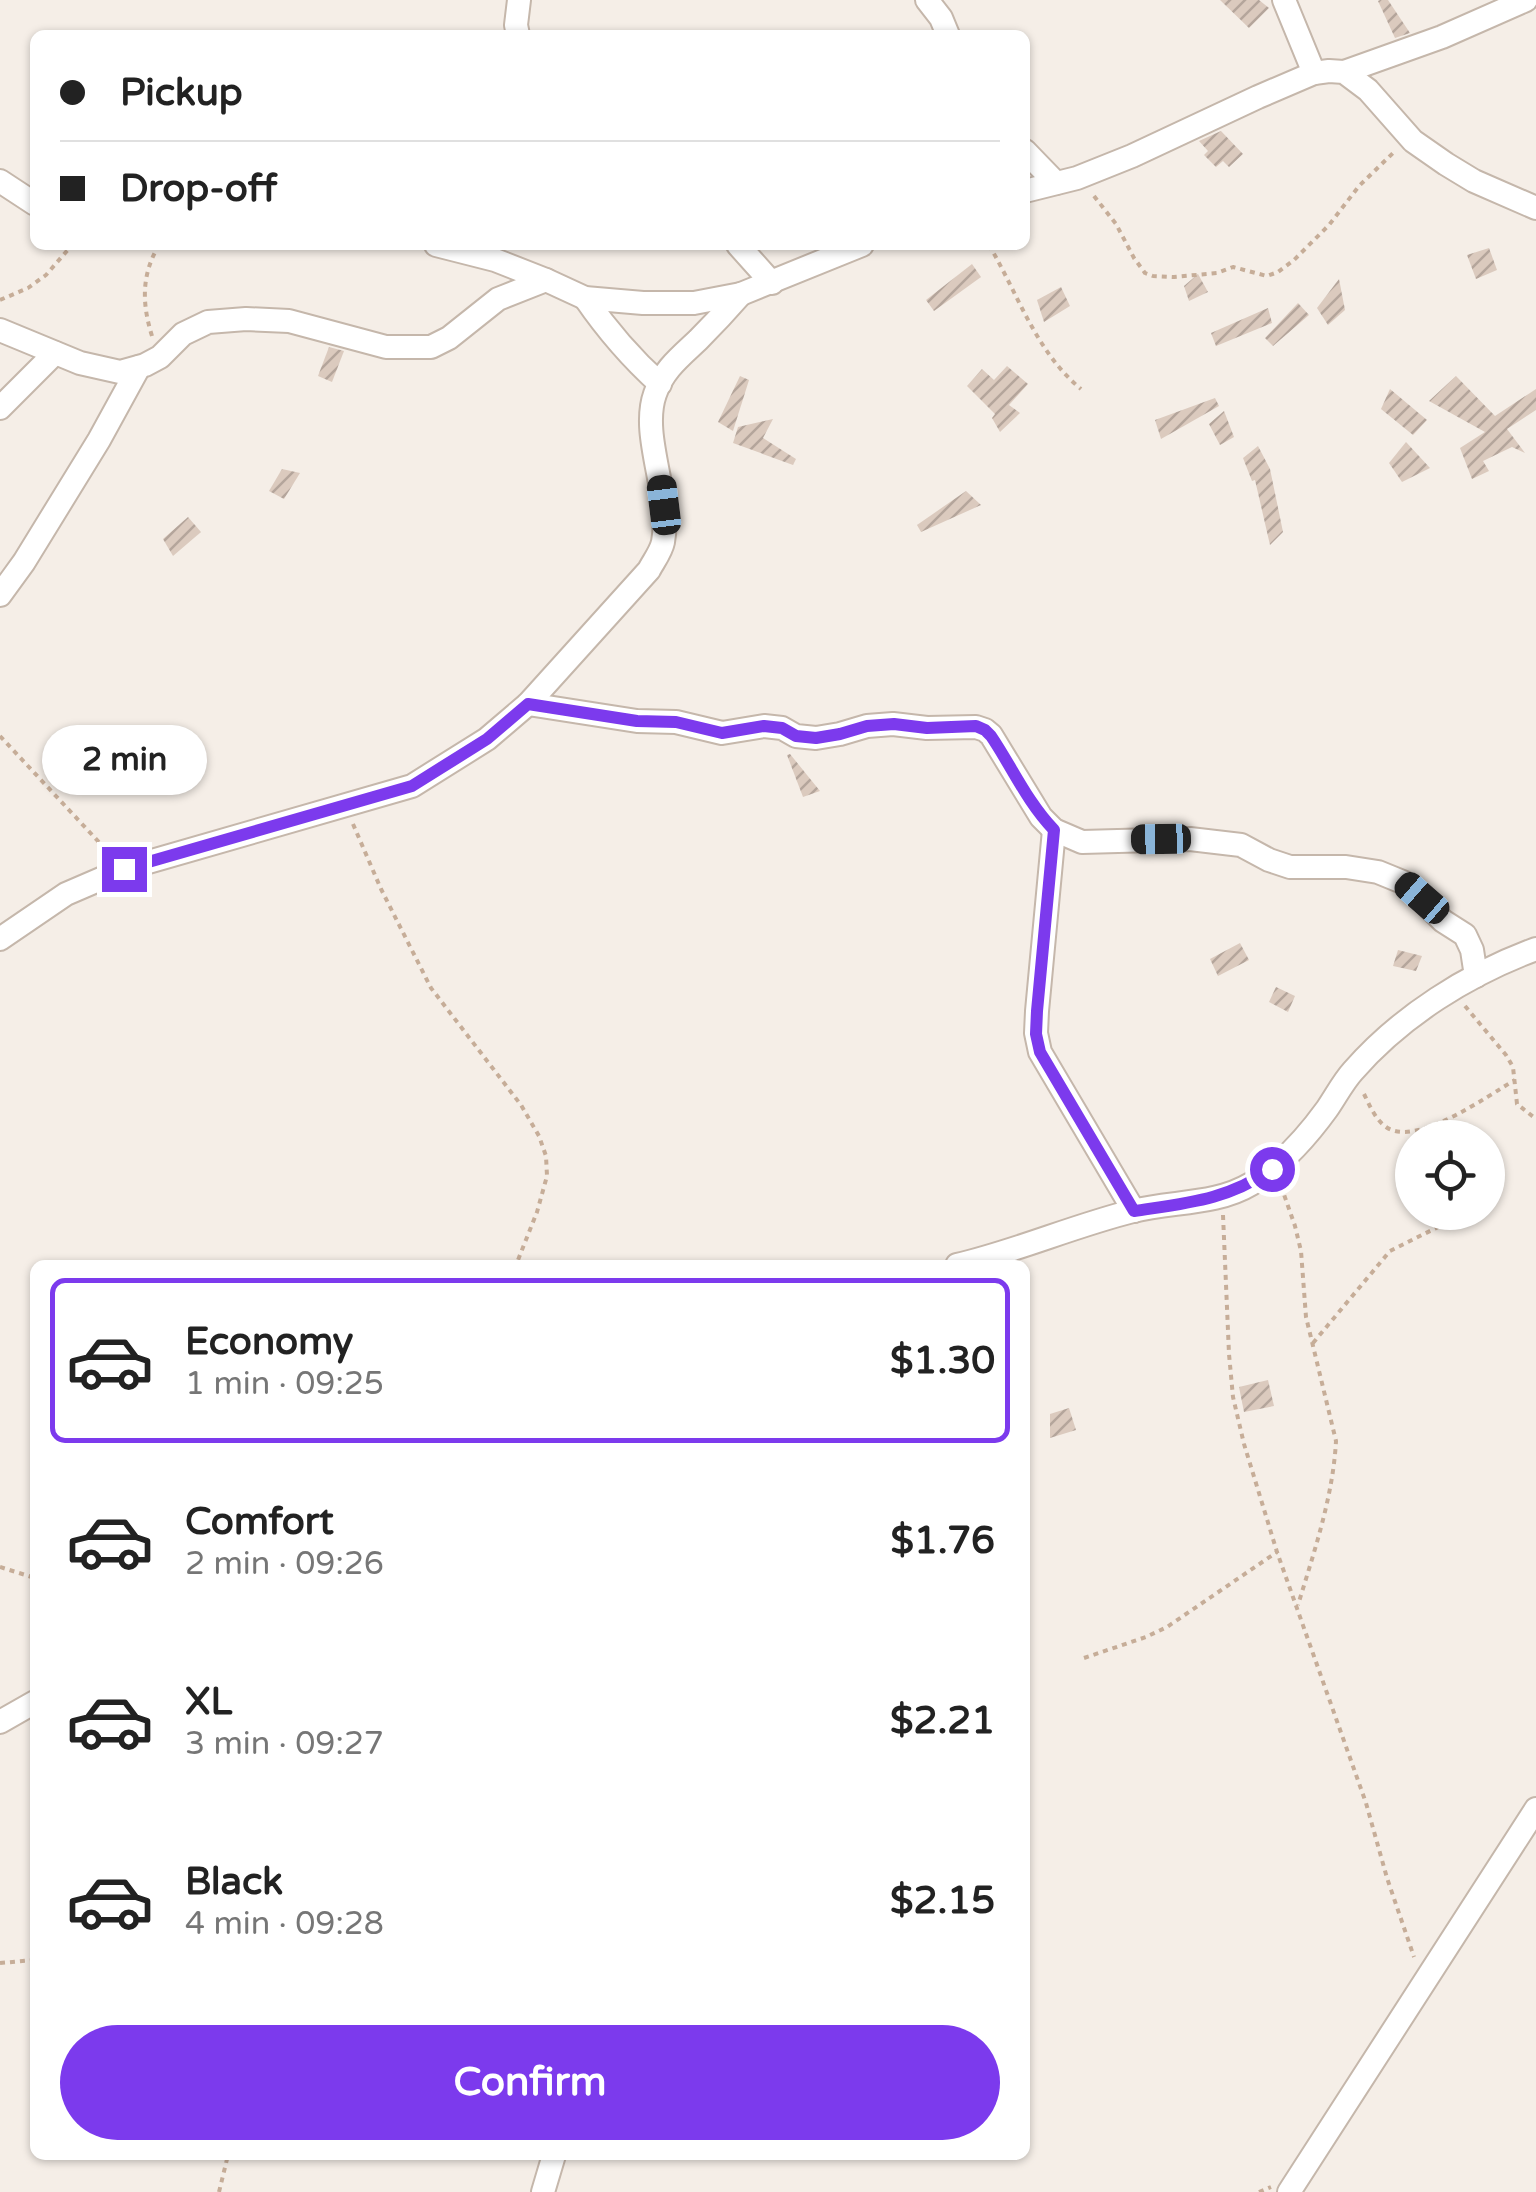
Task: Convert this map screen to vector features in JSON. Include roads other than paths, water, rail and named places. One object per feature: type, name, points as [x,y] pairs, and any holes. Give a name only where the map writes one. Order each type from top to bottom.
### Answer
[{"type":"street","points":[[517,30],[519,0]]},
{"type":"street","points":[[927,0],[946,30]]},
{"type":"street","points":[[1030,190],[1132,156],[1314,73],[1344,72],[1442,38],[1526,0]]},
{"type":"street","points":[[1292,4],[1314,73]]},
{"type":"street","points":[[1344,72],[1368,90],[1413,141],[1474,180],[1536,208]]},
{"type":"street","points":[[1030,154],[1067,180]]},
{"type":"street","points":[[0,181],[30,201]]},
{"type":"street","points":[[742,250],[772,283]]},
{"type":"street","points":[[498,252],[585,298],[694,303],[741,294],[850,250]]},
{"type":"street","points":[[0,595],[149,362],[183,334],[208,322],[289,321],[386,347],[431,347],[449,338],[498,299],[546,280]]},
{"type":"street","points":[[0,940],[66,894],[124,869],[412,786],[487,739],[528,704],[648,570],[662,544],[664,505],[651,409],[670,365],[741,294]]},
{"type":"street","points":[[585,298],[632,358],[660,384]]},
{"type":"street","points":[[0,330],[80,363],[120,372],[149,362]]},
{"type":"street","points":[[0,408],[55,353]]},
{"type":"street","points":[[528,704],[637,721],[676,722],[722,733],[764,726],[782,728],[806,738],[894,724],[927,728],[976,726],[991,736],[1026,795],[1054,830],[1082,842],[1190,839],[1226,843],[1241,845],[1290,866],[1378,872],[1404,883],[1465,935],[1476,976]]},
{"type":"street","points":[[1054,830],[1036,1034],[1040,1052],[1134,1211]]},
{"type":"street","points":[[973,1260],[1134,1211],[1222,1196],[1249,1185],[1302,1143],[1351,1073],[1381,1042],[1476,976],[1536,949]]},
{"type":"street","points":[[0,1722],[30,1705]]},
{"type":"street","points":[[1290,2192],[1536,1809]]},
{"type":"street","points":[[542,2192],[552,2160]]}]
